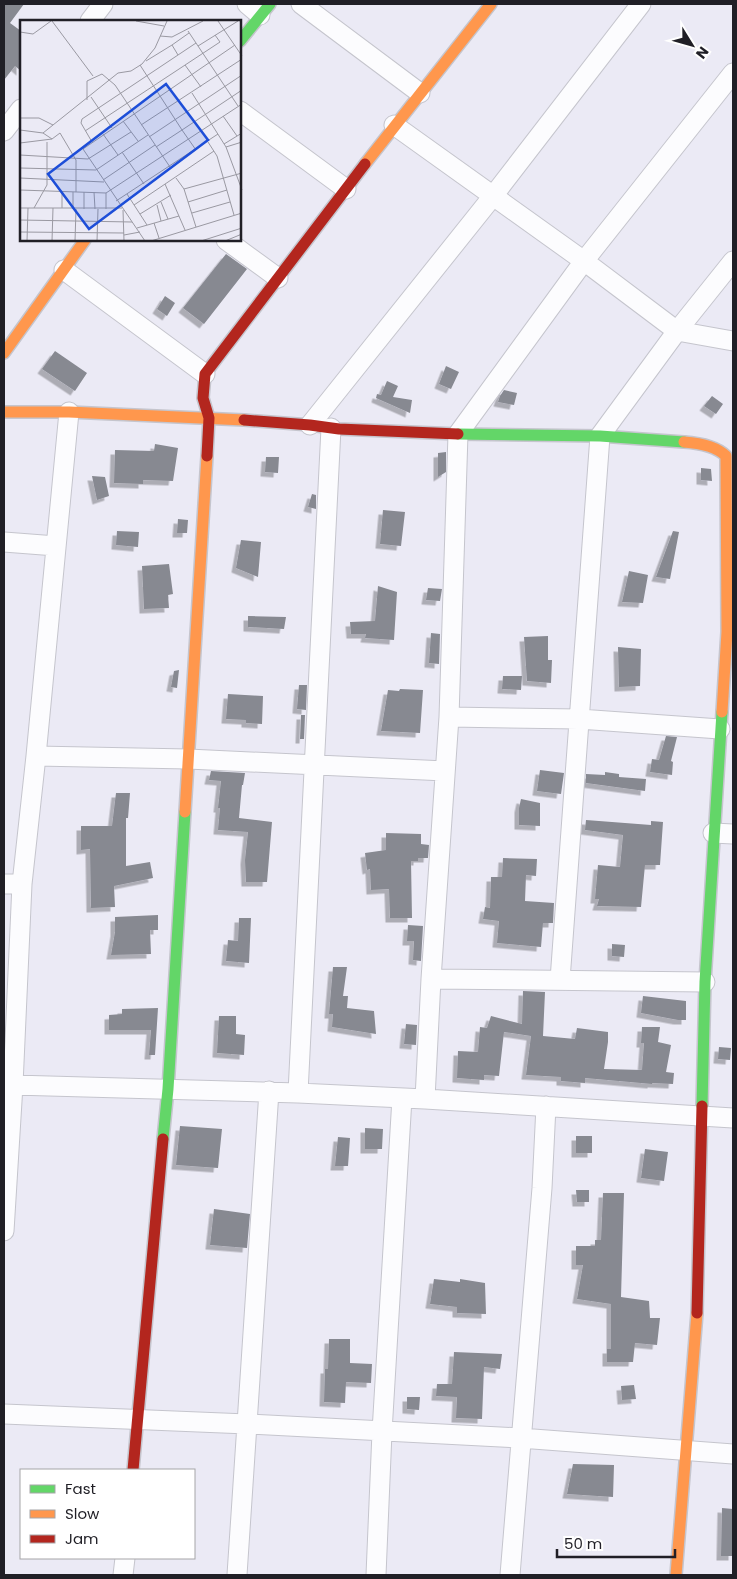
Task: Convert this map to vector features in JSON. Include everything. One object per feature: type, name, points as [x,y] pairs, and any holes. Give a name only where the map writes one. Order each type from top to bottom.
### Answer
[{"type":"street","points":[[91,20],[103,4]]},
{"type":"street","points":[[301,4],[420,93]]},
{"type":"street","points":[[133,1469],[168,1089],[208,418],[203,398],[205,374],[394,125],[491,4]]},
{"type":"street","points":[[310,425],[493,196],[641,4]]},
{"type":"street","points":[[241,39],[259,7]]},
{"type":"street","points":[[425,1099],[431,978],[449,717],[458,434],[584,261],[733,73]]},
{"type":"street","points":[[241,112],[346,189]]},
{"type":"street","points":[[394,125],[584,261],[677,332],[733,341]]},
{"type":"street","points":[[4,353],[84,241]]},
{"type":"street","points":[[227,241],[278,278]]},
{"type":"street","points":[[560,980],[600,436],[677,332],[733,261]]},
{"type":"street","points":[[64,270],[205,374]]},
{"type":"street","points":[[4,412],[69,412],[208,418],[331,428],[458,434],[600,436],[694,444],[716,448],[726,456],[730,579],[705,982],[697,1309],[676,1575]]},
{"type":"street","points":[[4,1231],[13,1085],[13,884],[36,756],[69,412]]},
{"type":"street","points":[[298,1093],[331,428]]},
{"type":"street","points":[[4,542],[56,546]]},
{"type":"street","points":[[449,717],[579,720],[720,729]]},
{"type":"street","points":[[36,756],[188,759],[445,771]]},
{"type":"street","points":[[713,833],[733,834]]},
{"type":"street","points":[[431,978],[705,982]]},
{"type":"street","points":[[13,1085],[269,1091],[733,1118]]},
{"type":"street","points":[[237,1575],[269,1091]]},
{"type":"street","points":[[376,1575],[382,1432],[402,1098]]},
{"type":"street","points":[[510,1575],[540,1207],[546,1106]]},
{"type":"street","points":[[4,1414],[520,1438],[733,1454]]},
{"type":"street","points":[[123,1575],[125,1559]]},
{"type":"building","points":[[4,4],[24,4],[10,23],[20,30],[20,70],[15,66],[4,80]]},
{"type":"building","points":[[226,254],[247,269],[204,324],[183,308]]},
{"type":"building","points":[[165,296],[175,303],[167,316],[157,309]]},
{"type":"building","points":[[55,351],[87,373],[75,391],[42,369]]},
{"type":"building","points":[[446,366],[459,372],[451,389],[439,384]]},
{"type":"building","points":[[387,381],[398,386],[393,397],[412,400],[410,413],[376,398],[377,394],[381,395]]},
{"type":"building","points":[[504,390],[517,393],[514,405],[498,402]]},
{"type":"building","points":[[712,396],[723,404],[716,414],[704,406]]},
{"type":"building","points":[[155,444],[178,448],[173,481],[143,480],[143,484],[114,483],[115,450],[154,451]]},
{"type":"building","points":[[446,452],[446,472],[438,477],[438,453]]},
{"type":"building","points":[[266,457],[279,457],[278,473],[265,472]]},
{"type":"building","points":[[701,468],[711,469],[712,481],[701,480]]},
{"type":"building","points":[[92,476],[105,477],[109,496],[97,500]]},
{"type":"building","points":[[312,494],[316,495],[316,509],[308,507]]},
{"type":"building","points":[[383,510],[405,512],[401,546],[380,544]]},
{"type":"building","points":[[178,519],[188,520],[187,533],[177,533]]},
{"type":"building","points":[[117,531],[139,532],[138,547],[116,545]]},
{"type":"building","points":[[673,531],[679,532],[670,579],[656,577]]},
{"type":"building","points":[[241,540],[261,542],[258,577],[236,568]]},
{"type":"building","points":[[169,564],[173,594],[168,595],[169,608],[144,609],[142,566]]},
{"type":"building","points":[[629,571],[648,575],[643,603],[622,602]]},
{"type":"building","points":[[378,586],[397,592],[394,640],[365,638],[366,634],[351,634],[350,622],[375,621]]},
{"type":"building","points":[[428,588],[442,589],[440,601],[426,600]]},
{"type":"building","points":[[248,616],[286,617],[284,629],[248,627]]},
{"type":"building","points":[[431,633],[440,634],[439,664],[429,663]]},
{"type":"building","points":[[548,636],[548,660],[552,660],[551,683],[527,681],[524,637]]},
{"type":"building","points":[[618,647],[641,649],[640,686],[619,687]]},
{"type":"building","points":[[179,670],[177,688],[171,687],[174,671]]},
{"type":"building","points":[[503,676],[522,676],[521,690],[502,689]]},
{"type":"building","points":[[299,685],[307,685],[306,710],[297,709]]},
{"type":"building","points":[[400,689],[423,690],[420,733],[381,731],[388,690],[399,691]]},
{"type":"building","points":[[228,694],[263,696],[262,724],[246,723],[246,720],[226,719]]},
{"type":"building","points":[[301,715],[305,715],[304,739],[300,739]]},
{"type":"building","points":[[666,736],[677,737],[671,761],[673,762],[672,775],[650,772],[652,759],[659,760]]},
{"type":"building","points":[[540,770],[564,773],[561,794],[537,791]]},
{"type":"building","points":[[211,771],[245,773],[239,818],[272,822],[267,882],[246,882],[245,860],[248,832],[218,830],[221,781],[209,780]]},
{"type":"building","points":[[605,772],[619,774],[619,777],[646,779],[645,791],[586,783],[586,774],[605,775]]},
{"type":"building","points":[[116,793],[130,793],[128,818],[126,818],[126,866],[150,862],[153,878],[114,886],[115,907],[91,908],[90,849],[81,850],[81,826],[112,826]]},
{"type":"building","points":[[521,799],[540,803],[540,826],[519,825]]},
{"type":"building","points":[[586,820],[651,825],[651,821],[663,822],[660,865],[645,865],[641,907],[597,906],[599,899],[595,899],[598,865],[620,867],[623,835],[585,830]]},
{"type":"building","points":[[386,833],[421,834],[421,844],[429,845],[428,858],[418,858],[418,861],[411,861],[412,918],[390,918],[389,889],[371,890],[370,869],[367,870],[365,853],[386,850]]},
{"type":"building","points":[[503,858],[537,859],[536,876],[526,875],[525,901],[554,903],[553,923],[543,923],[541,947],[497,943],[499,921],[483,919],[485,907],[490,908],[491,877],[502,877]]},
{"type":"building","points":[[158,915],[158,930],[150,930],[151,954],[111,955],[115,932],[115,917]]},
{"type":"building","points":[[239,918],[251,918],[249,963],[226,961],[228,940],[238,941]]},
{"type":"building","points":[[408,925],[423,926],[421,961],[413,960],[414,941],[407,941]]},
{"type":"building","points":[[612,944],[625,945],[624,957],[612,956]]},
{"type":"building","points":[[333,967],[347,967],[343,996],[348,996],[347,1008],[374,1011],[376,1034],[332,1027],[333,1014],[329,1014]]},
{"type":"building","points":[[523,991],[545,992],[543,1036],[575,1039],[577,1028],[608,1032],[604,1069],[642,1070],[644,1043],[641,1043],[642,1027],[660,1027],[658,1042],[671,1045],[666,1072],[674,1073],[673,1084],[585,1078],[585,1083],[561,1081],[561,1077],[526,1075],[531,1036],[504,1032],[499,1076],[484,1075],[484,1080],[457,1078],[458,1051],[478,1052],[480,1027],[487,1028],[491,1016],[522,1024]]},
{"type":"building","points":[[643,996],[686,1001],[686,1020],[641,1013]]},
{"type":"building","points":[[158,1008],[155,1055],[149,1055],[151,1030],[109,1030],[109,1015],[122,1014],[122,1009]]},
{"type":"building","points":[[219,1016],[236,1016],[236,1034],[245,1035],[244,1055],[217,1053]]},
{"type":"building","points":[[406,1024],[417,1025],[416,1045],[404,1044]]},
{"type":"building","points":[[719,1047],[731,1048],[730,1060],[718,1059]]},
{"type":"building","points":[[180,1126],[222,1129],[218,1168],[176,1165]]},
{"type":"building","points":[[365,1128],[383,1129],[382,1149],[365,1149]]},
{"type":"building","points":[[576,1136],[592,1136],[592,1153],[576,1153]]},
{"type":"building","points":[[338,1137],[350,1138],[348,1166],[335,1166]]},
{"type":"building","points":[[645,1149],[668,1152],[664,1181],[641,1178]]},
{"type":"building","points":[[576,1190],[589,1190],[589,1202],[577,1202]]},
{"type":"building","points":[[603,1193],[624,1193],[621,1297],[649,1301],[650,1318],[660,1318],[657,1345],[635,1343],[633,1362],[607,1362],[607,1349],[611,1349],[611,1304],[577,1299],[583,1265],[576,1265],[576,1246],[595,1246],[595,1240],[601,1240]]},
{"type":"building","points":[[214,1209],[250,1214],[247,1248],[210,1245]]},
{"type":"building","points":[[434,1279],[460,1282],[460,1279],[485,1283],[486,1314],[457,1313],[457,1307],[430,1304]]},
{"type":"building","points":[[329,1339],[350,1339],[350,1363],[372,1364],[371,1383],[346,1382],[345,1403],[324,1402],[325,1369],[328,1369]]},
{"type":"building","points":[[454,1352],[502,1354],[500,1369],[484,1367],[482,1419],[456,1418],[457,1397],[436,1396],[437,1384],[452,1384]]},
{"type":"building","points":[[634,1385],[636,1399],[622,1400],[621,1386]]},
{"type":"building","points":[[407,1397],[420,1397],[419,1410],[407,1409]]},
{"type":"building","points":[[573,1464],[614,1465],[613,1497],[567,1494]]},
{"type":"building","points":[[722,1508],[733,1509],[733,1556],[721,1556]]},
{"type":"traffic: fast","points":[[241,40],[270,4]]},
{"type":"traffic: fast","points":[[458,434],[600,436],[684,442]]},
{"type":"traffic: fast","points":[[702,1106],[705,982],[722,712]]},
{"type":"traffic: fast","points":[[163,1139],[168,1089],[185,812]]},
{"type":"traffic: slow","points":[[365,164],[491,4]]},
{"type":"traffic: slow","points":[[4,353],[84,241]]},
{"type":"traffic: slow","points":[[4,412],[69,412],[244,420]]},
{"type":"traffic: slow","points":[[684,442],[712,447],[726,456],[727,632],[722,712]]},
{"type":"traffic: slow","points":[[185,812],[207,456]]},
{"type":"traffic: slow","points":[[676,1575],[697,1313]]},
{"type":"traffic: jam","points":[[207,456],[209,418],[203,398],[205,374],[365,164]]},
{"type":"traffic: jam","points":[[244,420],[339,429],[458,434]]},
{"type":"traffic: jam","points":[[697,1313],[702,1106]]},
{"type":"traffic: jam","points":[[133,1469],[163,1139]]}]
